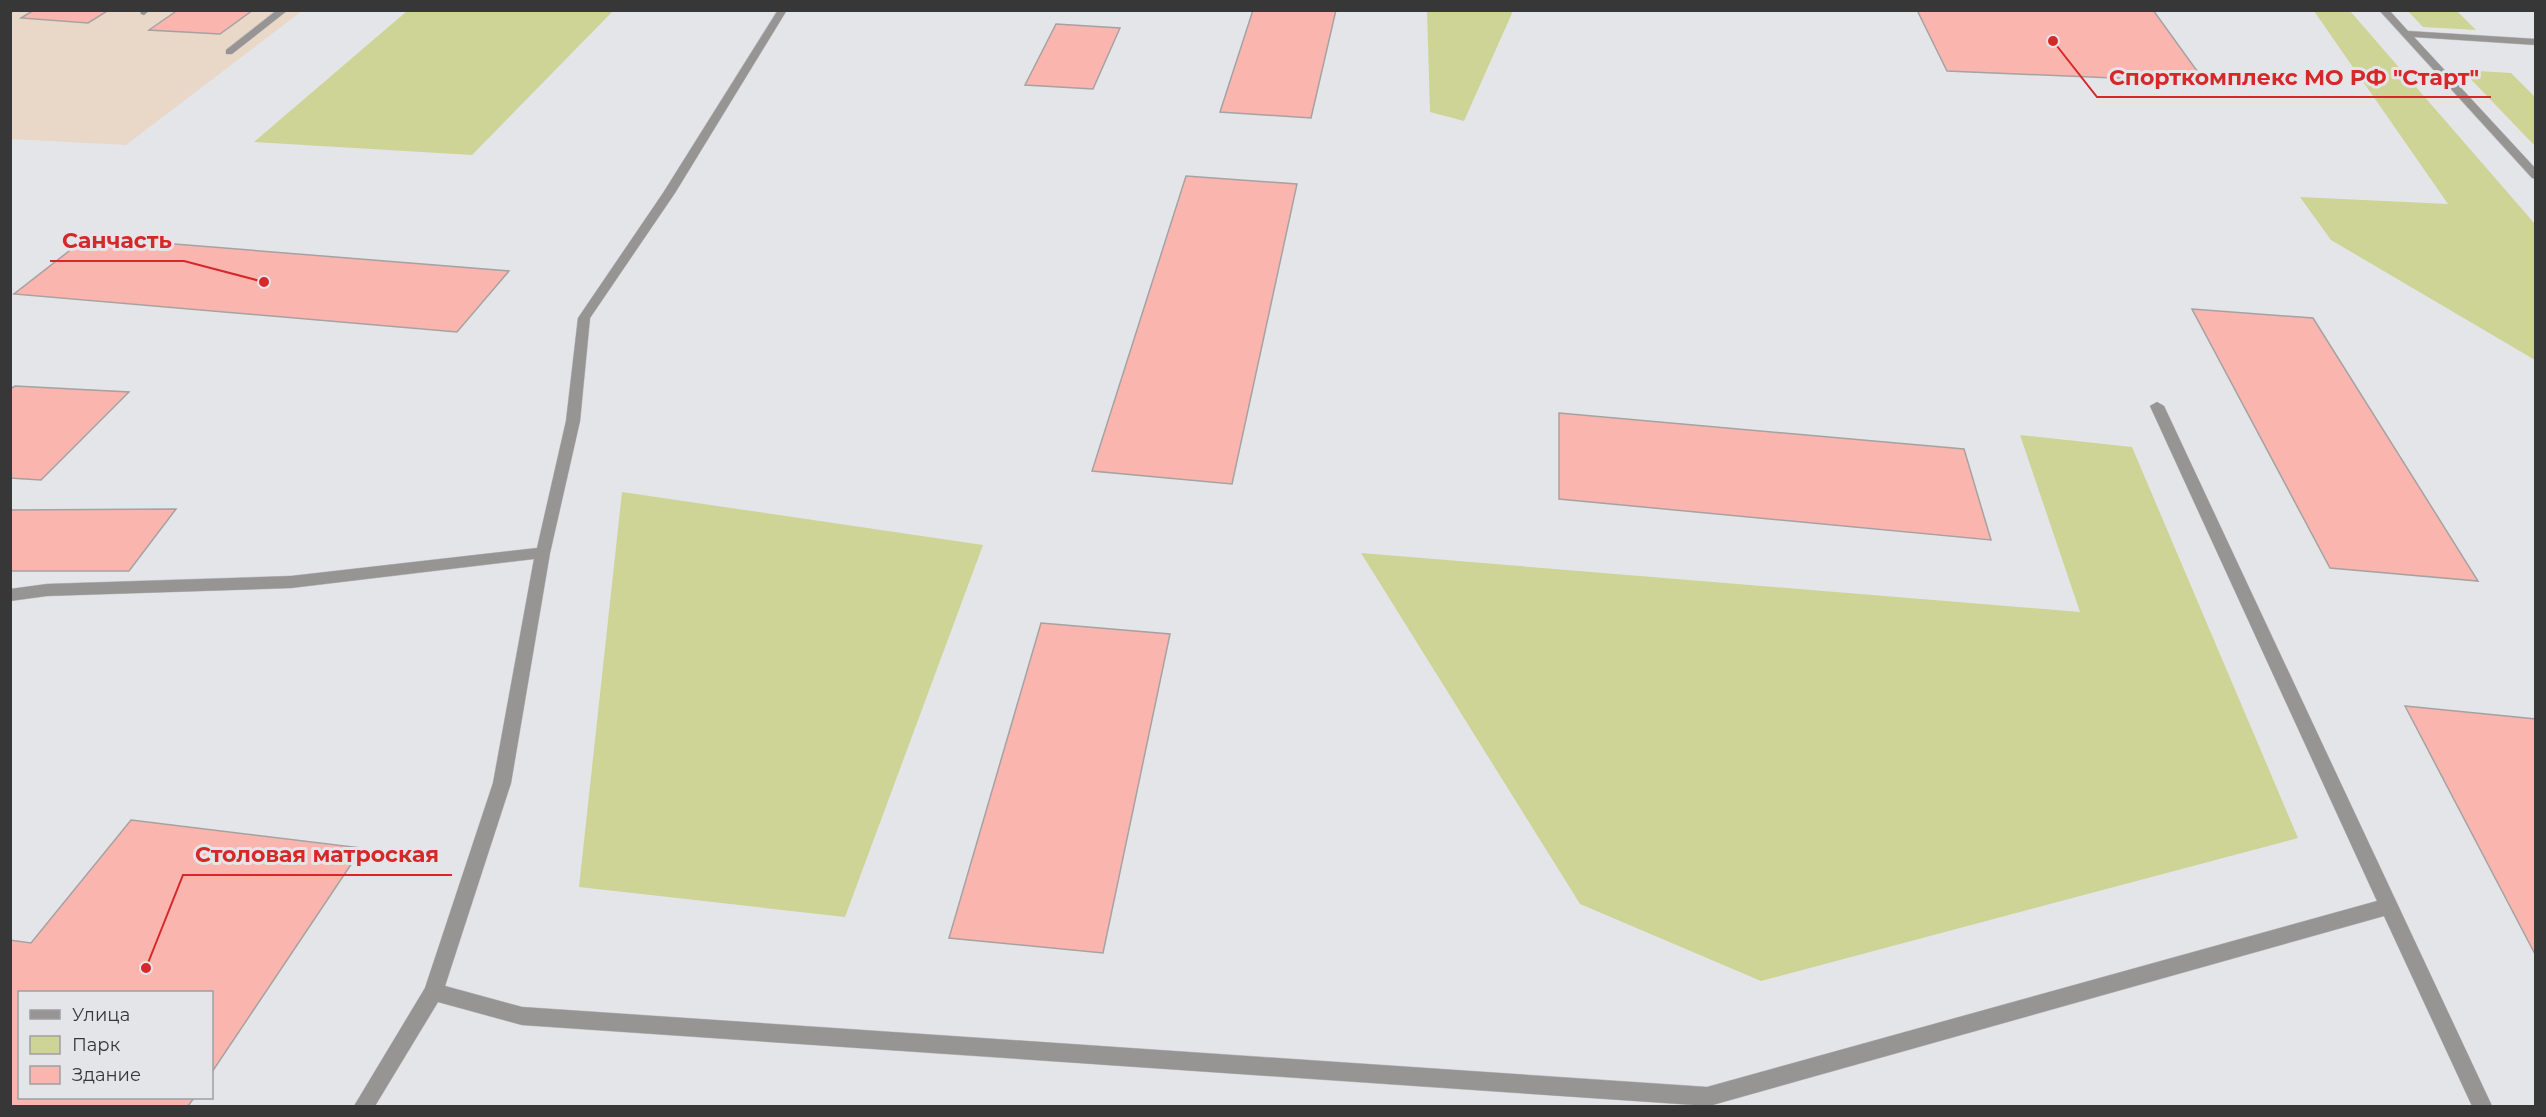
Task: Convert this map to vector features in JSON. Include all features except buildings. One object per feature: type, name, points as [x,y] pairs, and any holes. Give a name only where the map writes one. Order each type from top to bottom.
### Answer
[{"type":"street","points":[[229,52],[284,10]]},
{"type":"street","points":[[364,1107],[433,992],[502,783],[543,553],[573,421],[584,318],[669,193],[783,10]]},
{"type":"street","points":[[2383,10],[2535,176]]},
{"type":"street","points":[[2406,34],[2535,42]]},
{"type":"street","points":[[2157,406],[2482,1107]]},
{"type":"street","points":[[10,595],[47,590],[291,582],[543,553]]},
{"type":"street","points":[[433,992],[522,1016],[1708,1102],[2389,906]]},
{"type":"shaded area","points":[[10,11],[302,11],[126,145],[11,139]]},
{"type":"green space","points":[[407,11],[613,11],[472,155],[254,142]]},
{"type":"green space","points":[[1427,11],[1513,11],[1464,121],[1430,112]]},
{"type":"green space","points":[[2314,11],[2350,11],[2535,224],[2535,360],[2331,240],[2300,197],[2448,204]]},
{"type":"green space","points":[[2408,11],[2457,11],[2476,30],[2423,27]]},
{"type":"green space","points":[[2462,70],[2511,73],[2535,97],[2535,146]]},
{"type":"green space","points":[[2020,435],[2132,447],[2298,838],[1761,981],[1580,904],[1361,553],[2080,612]]},
{"type":"green space","points":[[622,492],[983,545],[845,917],[579,887]]},
{"type":"place","name":"Спорткомплекс МО РФ \"Старт\"","points":[[2053,41]]},
{"type":"place","name":"Cанчасть","points":[[264,282]]},
{"type":"place","name":"Cтоловая матроская","points":[[146,968]]}]
